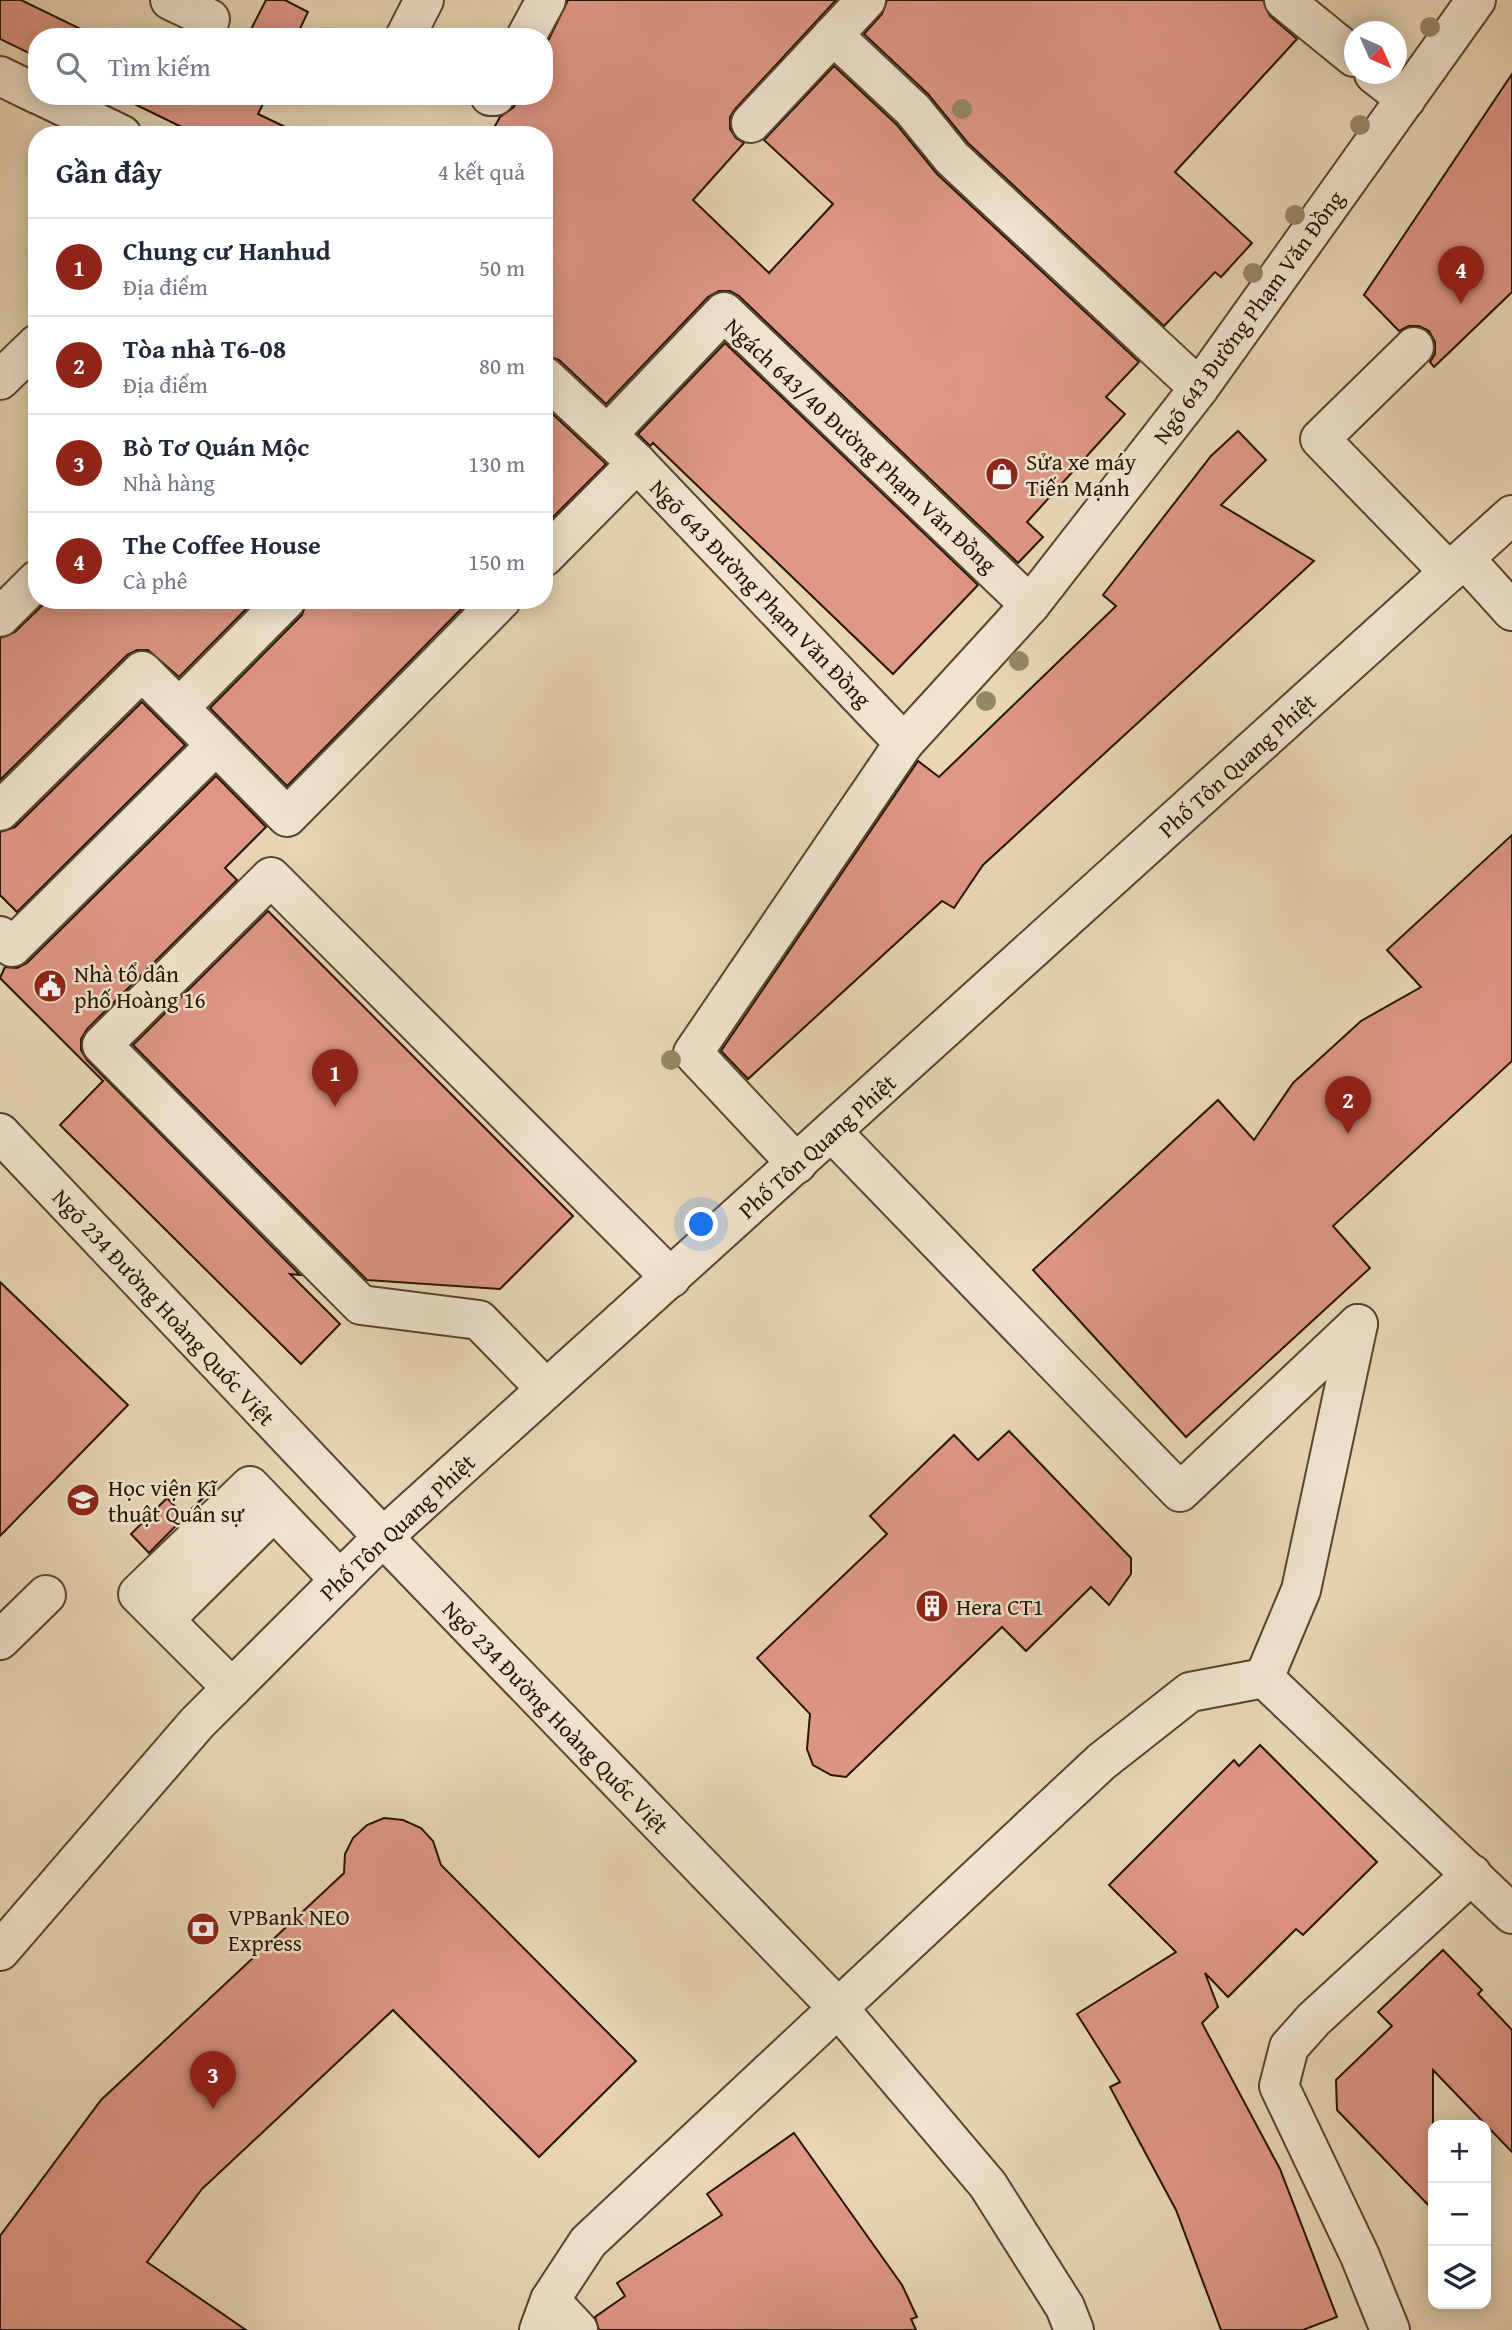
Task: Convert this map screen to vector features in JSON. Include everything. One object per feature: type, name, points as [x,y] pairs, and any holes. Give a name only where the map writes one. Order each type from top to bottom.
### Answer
[{"type":"street","points":[[170,0],[210,19]]},
{"type":"street","points":[[531,28],[546,0]]},
{"type":"street","points":[[751,123],[866,0]]},
{"type":"street","points":[[1284,0],[1344,49]]},
{"type":"street","name":"Ngõ 643 Đường Phạm Văn Đồng","points":[[553,384],[637,463],[904,743],[1030,605],[1199,388],[1476,0]]},
{"type":"street","points":[[833,35],[913,110],[952,158],[1199,388]]},
{"type":"street","points":[[0,76],[28,90]]},
{"type":"street","points":[[1387,84],[1406,99]]},
{"type":"street","points":[[60,105],[104,126]]},
{"type":"street","name":"Ngách 643/40 Đường Phạm Văn Đồng","points":[[607,435],[724,312],[1030,605]]},
{"type":"street","points":[[1414,347],[1320,439],[1457,565],[1512,611]]},
{"type":"street","points":[[0,380],[28,353]]},
{"type":"street","points":[[553,548],[637,463]]},
{"type":"street","name":"Phố Tôn Quang Phiệt","points":[[0,1951],[188,1734],[383,1537],[1512,515]]},
{"type":"street","points":[[0,617],[28,589]]},
{"type":"street","points":[[179,708],[277,609]]},
{"type":"street","points":[[0,811],[142,671],[287,817],[492,609]]},
{"type":"street","points":[[797,1164],[693,1053],[904,743]]},
{"type":"street","points":[[6,941],[216,745]]},
{"type":"street","points":[[546,1389],[479,1320],[361,1304],[102,1045],[271,877],[671,1278]]},
{"type":"street","points":[[832,1132],[1180,1492],[1358,1324],[1301,1590],[1264,1678]]},
{"type":"street","name":"Ngõ 234 Đường Hoàng Quốc Việt","points":[[0,1133],[383,1537],[839,2009],[988,2185],[1065,2307],[1074,2330]]},
{"type":"street","points":[[232,1688],[138,1594],[250,1486],[340,1580]]},
{"type":"street","points":[[0,1640],[46,1595]]},
{"type":"street","points":[[1264,1678],[1512,1914]]},
{"type":"street","points":[[578,2330],[545,2315],[588,2242],[1101,1762],[1190,1692],[1264,1678]]},
{"type":"street","points":[[1390,2330],[1360,2256],[1279,2086],[1289,2047],[1314,2020],[1472,1874]]},
{"type":"building","points":[[0,0],[21,0],[79,28],[28,28],[28,53],[0,39]]},
{"type":"building","points":[[266,0],[285,0],[308,12],[300,28],[252,28]]},
{"type":"building","points":[[568,0],[836,0],[735,109],[730,117],[730,129],[736,138],[744,143],[693,200],[769,273],[833,204],[764,140],[834,66],[897,125],[937,174],[1139,362],[1106,397],[1125,414],[1027,522],[1043,537],[1018,563],[739,296],[730,291],[719,291],[708,297],[606,404],[559,360],[553,358],[553,126],[495,126],[500,117],[515,105],[553,105],[553,31]]},
{"type":"building","points":[[887,0],[1263,0],[1270,16],[1297,39],[1175,172],[1252,243],[1221,277],[1215,272],[1164,326],[968,143],[928,94],[864,34],[882,14]]},
{"type":"building","points":[[1512,74],[1512,292],[1434,367],[1430,362],[1435,354],[1435,342],[1429,331],[1419,326],[1409,326],[1399,331],[1364,295]]},
{"type":"building","points":[[136,105],[262,105],[258,114],[283,126],[180,126]]},
{"type":"building","points":[[725,343],[978,585],[893,674],[653,443],[650,446],[638,434]]},
{"type":"building","points":[[553,414],[606,464],[553,517]]},
{"type":"building","points":[[1238,431],[1266,460],[1221,505],[1314,561],[983,865],[954,908],[942,901],[748,1079],[721,1051],[918,761],[939,777],[1116,606],[1103,595],[1211,456]]},
{"type":"building","points":[[39,609],[246,609],[179,677],[148,650],[137,650],[127,655],[0,780],[0,638],[15,632]]},
{"type":"building","points":[[304,609],[461,609],[287,786],[210,708],[302,615]]},
{"type":"building","points":[[142,702],[185,745],[17,912],[0,895],[0,832],[15,827]]},
{"type":"building","points":[[216,776],[266,827],[225,868],[237,880],[87,1029],[81,1039],[81,1050],[87,1060],[300,1275],[290,1274],[340,1324],[301,1364],[60,1125],[103,1081],[0,978],[5,967],[17,968],[27,963]]},
{"type":"building","points":[[1512,835],[1512,1061],[1333,1226],[1370,1268],[1186,1437],[1033,1270],[1218,1100],[1254,1140],[1293,1083],[1361,1021],[1421,987],[1387,950]]},
{"type":"building","points":[[268,911],[573,1216],[500,1289],[367,1280],[133,1045]]},
{"type":"building","points":[[0,1282],[128,1405],[0,1536]]},
{"type":"building","name":"Hera CT1","points":[[1009,1431],[1131,1558],[1131,1574],[1109,1605],[1091,1587],[1026,1651],[1002,1627],[846,1777],[831,1775],[813,1765],[807,1749],[810,1714],[757,1658],[887,1534],[870,1516],[954,1435],[978,1460]]},
{"type":"building","points":[[217,1484],[149,1553],[131,1534],[167,1498],[184,1516]]},
{"type":"building","points":[[1260,1745],[1377,1862],[1303,1935],[1296,1929],[1228,1997],[1205,1973],[1218,2007],[1202,2023],[1280,2169],[1337,2317],[1303,2330],[1221,2330],[1176,2210],[1110,2087],[1120,2082],[1077,2014],[1176,1952],[1109,1885],[1234,1760],[1239,1766]]},
{"type":"building","points":[[384,1818],[403,1820],[421,1828],[433,1841],[441,1865],[636,2061],[539,2157],[393,2010],[202,2189],[147,2262],[246,2330],[0,2330],[0,2236],[101,2100],[344,1873],[345,1854],[353,1838],[367,1825]]},
{"type":"building","points":[[1443,1950],[1482,1990],[1478,1994],[1512,2030],[1512,2152],[1491,2130],[1491,2120],[1481,2120],[1433,2070],[1433,2120],[1428,2120],[1428,2205],[1337,2110],[1336,2080],[1392,2026],[1378,2012]]},
{"type":"building","points":[[794,2133],[902,2285],[917,2317],[911,2319],[916,2330],[599,2330],[595,2317],[625,2296],[617,2283],[722,2215],[707,2194]]},
{"type":"place","name":"The Coffee House","points":[[1461,304]]},
{"type":"place","name":"Sửa xe máy Tiến Mạnh","points":[[1002,474]]},
{"type":"place","name":"Nhà tổ dân phố Hoàng 16","points":[[50,986]]},
{"type":"place","name":"Chung cư Hanhud","points":[[335,1107]]},
{"type":"place","name":"Tòa nhà T6-08","points":[[1348,1134]]},
{"type":"place","name":"Học viện Kĩ thuật Quân sự","points":[[83,1500]]},
{"type":"place","name":"Hera CT1","points":[[932,1606]]},
{"type":"place","name":"VPBank NEO Express","points":[[203,1929]]},
{"type":"place","name":"Bò Tơ Quán Mộc","points":[[213,2109]]}]
